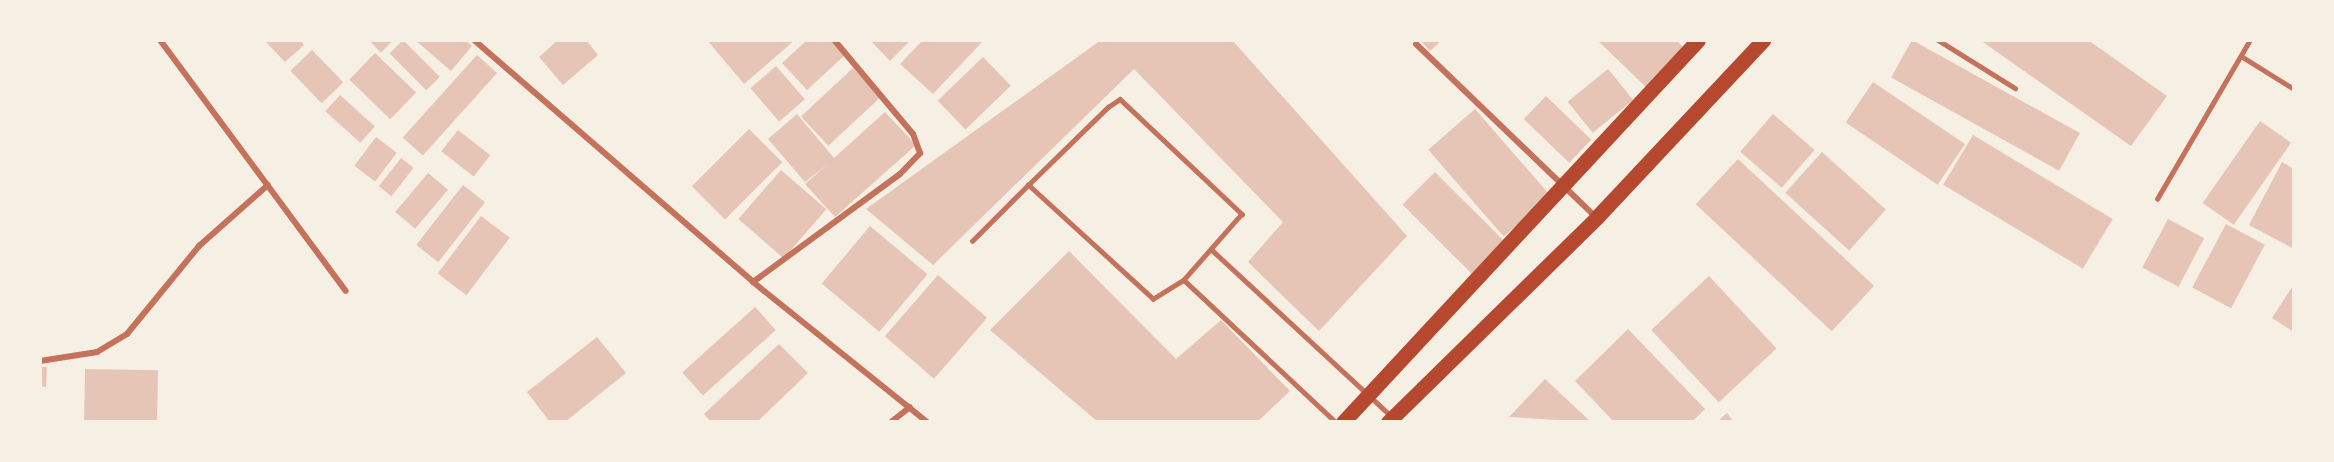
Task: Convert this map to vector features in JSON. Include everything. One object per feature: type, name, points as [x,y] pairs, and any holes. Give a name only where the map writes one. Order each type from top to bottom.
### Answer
[{"type":"main road","points":[[1343,422],[1563,190],[1698,40]]},
{"type":"main road","points":[[1390,419],[1597,217],[1762,40]]},
{"type":"street","points":[[160,40],[346,291]]},
{"type":"street","points":[[474,40],[753,282],[927,422]]},
{"type":"street","points":[[753,282],[900,174],[920,153],[913,134],[834,40]]},
{"type":"street","points":[[1416,44],[1563,190],[1597,217]]},
{"type":"street","points":[[40,361],[97,352],[127,334],[199,246],[268,185]]},
{"type":"street","points":[[891,422],[910,407]]},
{"type":"lane","points":[[1938,40],[2014,88]]},
{"type":"lane","points":[[2157,199],[2250,40]]},
{"type":"lane","points":[[2241,56],[2294,89]]},
{"type":"lane","points":[[972,241],[1028,184],[1120,99],[1242,214],[1184,279],[1153,299],[1028,184]]},
{"type":"lane","points":[[1212,250],[1390,419]]},
{"type":"lane","points":[[1184,279],[1336,422]]},
{"type":"building","points":[[264,40],[300,40],[304,45],[285,62]]},
{"type":"building","points":[[369,40],[393,40],[381,53]]},
{"type":"building","points":[[403,40],[440,77],[426,90],[390,53]]},
{"type":"building","points":[[415,40],[465,40],[472,46],[451,71]]},
{"type":"building","points":[[558,40],[586,40],[598,55],[563,85],[539,57]]},
{"type":"building","points":[[707,40],[795,40],[744,84]]},
{"type":"building","points":[[807,40],[830,40],[844,56],[807,90],[782,63]]},
{"type":"building","points":[[870,40],[911,40],[890,61]]},
{"type":"building","points":[[923,40],[984,40],[933,94],[900,64]]},
{"type":"building","points":[[1101,40],[1232,40],[1407,236],[1319,331],[1248,262],[1283,222],[1134,69],[933,265],[866,209]]},
{"type":"building","points":[[1420,40],[1442,40],[1430,51]]},
{"type":"building","points":[[1597,40],[1676,40],[1684,48],[1648,89]]},
{"type":"building","points":[[1912,40],[2080,133],[2059,171],[1891,78]]},
{"type":"building","points":[[1980,40],[2088,40],[2167,96],[2131,146]]},
{"type":"building","points":[[312,50],[343,82],[322,103],[290,71]]},
{"type":"building","points":[[375,53],[416,93],[390,119],[349,80]]},
{"type":"building","points":[[477,55],[497,73],[423,156],[403,137]]},
{"type":"building","points":[[983,57],[1011,86],[965,130],[938,101]]},
{"type":"building","points":[[776,66],[805,99],[779,122],[750,88]]},
{"type":"building","points":[[853,68],[880,97],[828,146],[801,116]]},
{"type":"building","points":[[1608,69],[1633,100],[1593,133],[1568,102]]},
{"type":"building","points":[[1873,82],[1965,144],[1938,185],[1846,123]]},
{"type":"building","points":[[340,95],[375,126],[360,143],[325,111]]},
{"type":"building","points":[[1546,96],[1591,140],[1569,163],[1524,119]]},
{"type":"building","points":[[1475,109],[1550,196],[1504,236],[1428,150]]},
{"type":"building","points":[[885,112],[916,145],[835,217],[805,184],[828,164],[805,182],[768,139],[797,114],[834,158]]},
{"type":"building","points":[[1773,114],[1815,150],[1782,188],[1740,152]]},
{"type":"building","points":[[2260,121],[2291,143],[2234,225],[2203,203]]},
{"type":"building","points":[[749,129],[782,162],[725,220],[692,186]]},
{"type":"building","points":[[458,130],[490,155],[474,177],[441,151]]},
{"type":"building","points":[[1973,135],[2113,219],[2083,269],[1943,185]]},
{"type":"building","points":[[376,137],[397,153],[375,181],[354,166]]},
{"type":"building","points":[[1822,152],[1886,210],[1849,250],[1785,193]]},
{"type":"building","points":[[401,158],[414,168],[391,196],[379,186]]},
{"type":"building","points":[[1738,159],[1874,286],[1832,331],[1696,204]]},
{"type":"building","points":[[2282,162],[2294,169],[2294,249],[2249,225]]},
{"type":"building","points":[[781,170],[826,209],[784,258],[738,219]]},
{"type":"building","points":[[1435,172],[1508,245],[1475,277],[1402,205]]},
{"type":"building","points":[[428,173],[448,190],[415,229],[395,212]]},
{"type":"building","points":[[463,185],[485,202],[438,262],[416,245]]},
{"type":"building","points":[[481,216],[510,238],[466,295],[438,274]]},
{"type":"building","points":[[2168,219],[2204,238],[2178,287],[2142,268]]},
{"type":"building","points":[[2226,224],[2265,245],[2231,308],[2192,288]]},
{"type":"building","points":[[870,226],[927,274],[879,332],[822,283]]},
{"type":"building","points":[[1069,251],[1176,359],[1221,320],[1290,391],[1257,422],[1098,422],[990,330]]},
{"type":"building","points":[[938,275],[987,318],[934,379],[885,336]]},
{"type":"building","points":[[1709,276],[1777,348],[1719,402],[1651,330]]},
{"type":"building","points":[[2294,284],[2294,332],[2272,318]]},
{"type":"building","points":[[755,307],[776,330],[703,396],[682,373]]},
{"type":"building","points":[[1628,329],[1705,409],[1692,422],[1614,422],[1575,381]]},
{"type":"building","points":[[597,337],[626,373],[565,422],[550,422],[527,392]]},
{"type":"building","points":[[779,344],[808,373],[757,422],[711,422],[704,414]]},
{"type":"building","points":[[40,367],[47,367],[46,387],[40,386]]},
{"type":"building","points":[[85,369],[158,370],[157,422],[84,422]]},
{"type":"building","points":[[1545,379],[1591,422],[1509,417]]},
{"type":"building","points":[[1727,413],[1734,422],[1717,422]]}]
